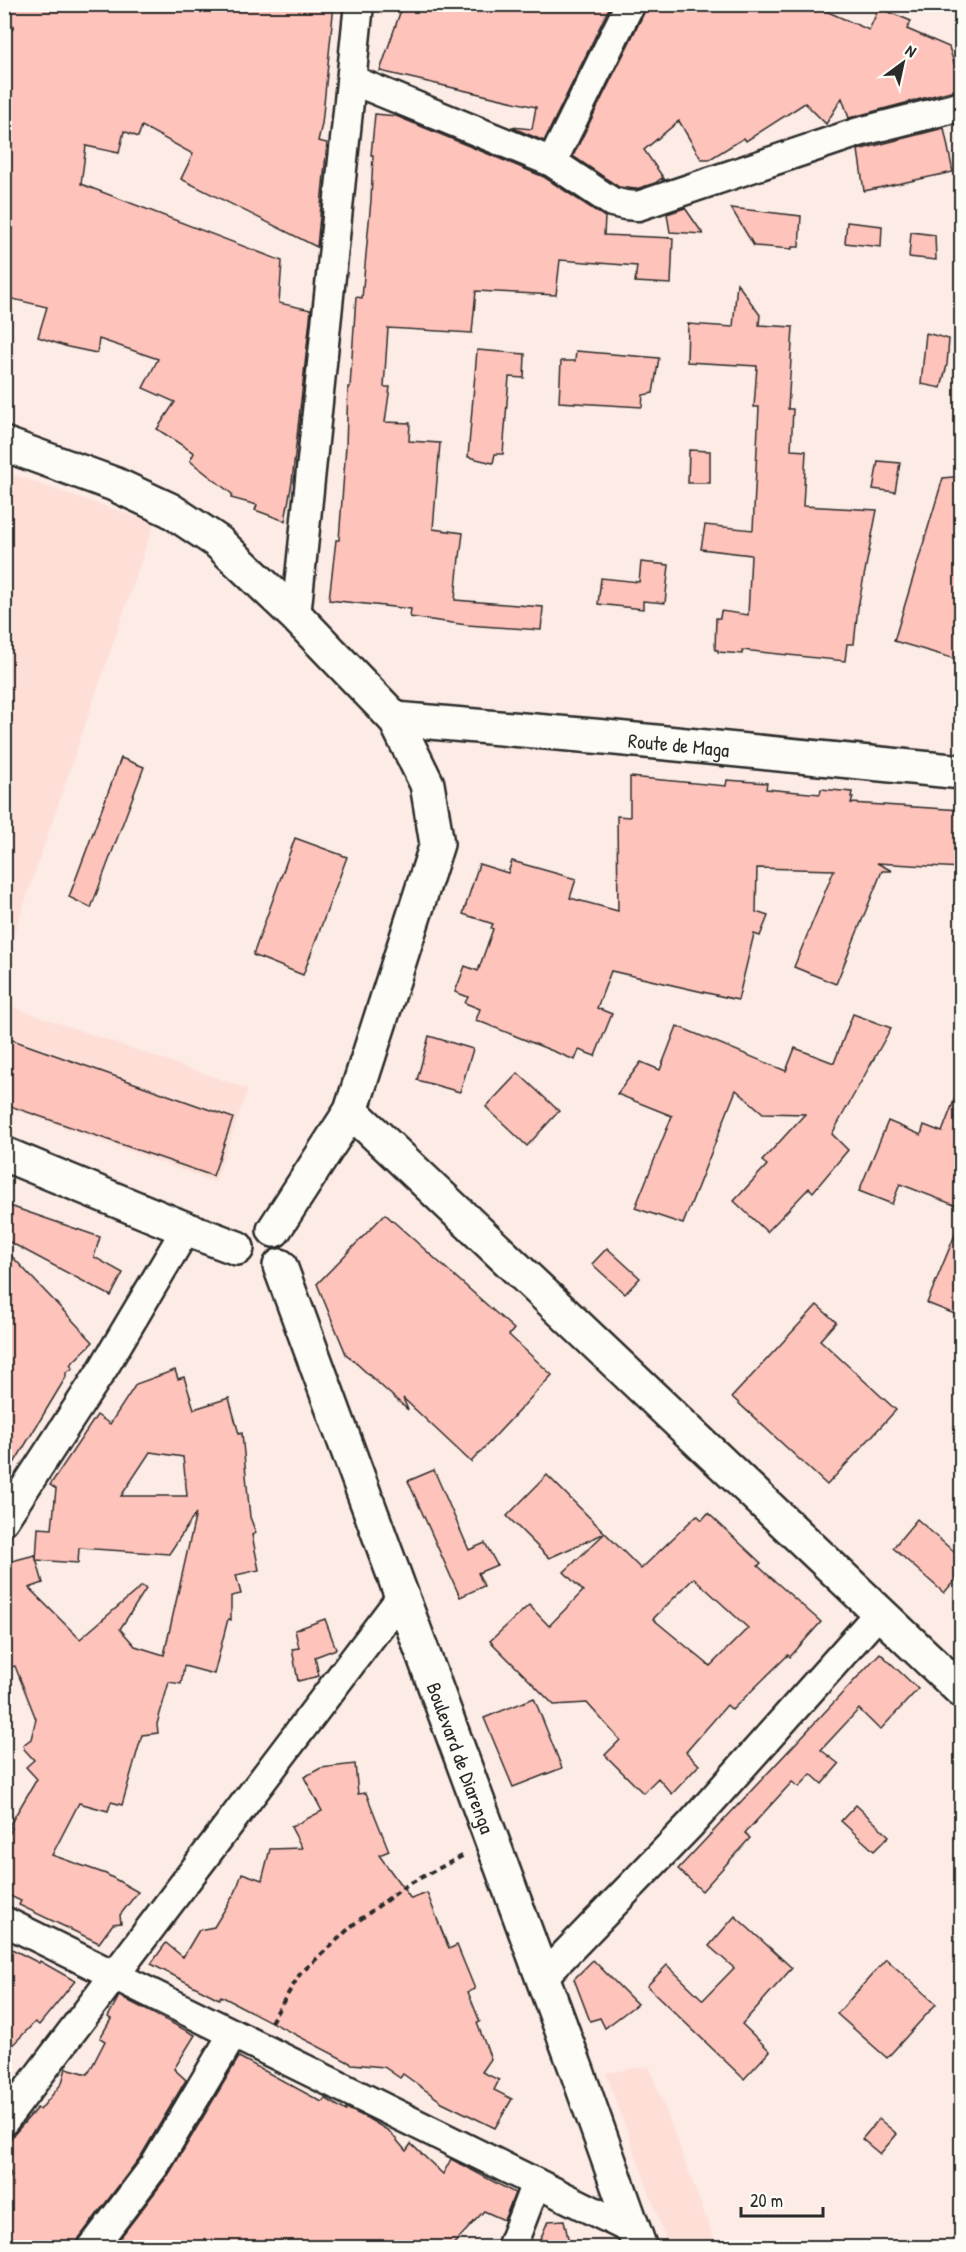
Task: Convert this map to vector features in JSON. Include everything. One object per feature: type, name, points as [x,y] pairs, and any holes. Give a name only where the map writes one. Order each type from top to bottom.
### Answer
[{"type":"main road","points":[[4,444],[114,484],[170,510],[218,542],[296,616],[395,719],[427,784],[436,844],[351,1111],[274,1230]]},
{"type":"main road","name":"Route de Maga","points":[[395,719],[962,772]]},
{"type":"main road","points":[[351,1111],[962,1692]]},
{"type":"main road","points":[[4,1154],[237,1248]]},
{"type":"main road","points":[[261,1227],[274,1230],[285,1247],[284,1260],[275,1271],[262,1275],[249,1272],[240,1261],[237,1248],[242,1235],[248,1230],[261,1227]]},
{"type":"main road","name":"Boulevard de Diarenga","points":[[280,1266],[637,2239]]},
{"type":"street","points":[[296,616],[359,4]]},
{"type":"street","points":[[552,162],[630,4]]},
{"type":"street","points":[[352,80],[552,162],[612,202],[638,206],[859,132],[962,106]]},
{"type":"street","points":[[4,1520],[104,1367],[186,1229]]},
{"type":"street","points":[[4,2121],[402,1596]]},
{"type":"street","points":[[542,1978],[690,1825],[879,1613]]},
{"type":"street","points":[[4,1921],[536,2182],[637,2239]]},
{"type":"street","points":[[92,2247],[246,2041]]},
{"type":"street","points":[[511,2247],[536,2182]]},
{"type":"path","points":[[246,2041],[300,1974],[354,1924],[407,1885],[492,1841]]},
{"type":"shaded area","points":[[4,472],[154,523],[5,960]]},
{"type":"shaded area","points":[[4,1004],[248,1089],[215,1182],[5,1106]]},
{"type":"shaded area","points":[[649,2066],[717,2247],[669,2247],[606,2073]]},
{"type":"building","points":[[4,4],[334,4],[322,124],[318,141],[327,143],[317,247],[181,179],[193,154],[142,126],[138,137],[124,131],[119,153],[86,146],[81,184],[282,261],[279,303],[311,310],[292,482],[285,521],[255,510],[257,505],[231,498],[232,494],[190,461],[194,453],[157,429],[175,402],[143,388],[158,359],[99,339],[97,353],[38,337],[47,307],[4,297],[4,43],[14,26],[4,18]]},
{"type":"building","points":[[403,4],[611,4],[544,141],[511,127],[532,129],[536,107],[380,71]]},
{"type":"building","points":[[646,4],[810,4],[869,30],[879,8],[911,21],[907,29],[949,47],[962,88],[849,118],[842,98],[826,124],[805,103],[746,141],[744,138],[710,159],[701,159],[679,121],[644,150],[665,180],[662,178],[655,183],[636,189],[619,187],[573,156],[645,11]]},
{"type":"building","points":[[375,114],[396,116],[544,177],[605,217],[604,235],[673,238],[671,284],[635,282],[637,266],[560,260],[556,295],[476,291],[472,333],[388,328],[384,387],[390,387],[385,422],[410,423],[409,441],[440,443],[433,529],[463,533],[455,600],[543,607],[541,630],[467,625],[410,617],[411,609],[329,600],[336,540],[339,540],[356,297],[362,298],[371,200],[373,155],[371,155]]},
{"type":"building","points":[[944,128],[953,172],[864,191],[858,150]]},
{"type":"building","points":[[685,208],[703,234],[670,232],[667,214]]},
{"type":"building","points":[[731,208],[801,216],[799,247],[792,247],[792,249],[754,246]]},
{"type":"building","points":[[847,222],[882,226],[881,247],[845,243]]},
{"type":"building","points":[[911,232],[935,235],[936,260],[909,257]]},
{"type":"building","points":[[737,283],[760,315],[759,325],[793,327],[788,409],[793,409],[791,450],[806,451],[803,506],[877,510],[858,607],[854,644],[847,644],[845,661],[742,650],[742,654],[715,650],[716,618],[720,618],[721,611],[748,615],[751,555],[701,549],[705,525],[753,530],[759,407],[754,407],[757,366],[687,362],[688,324],[733,327]]},
{"type":"building","points":[[926,333],[949,339],[947,365],[941,388],[921,384]]},
{"type":"building","points":[[477,350],[525,354],[524,378],[509,377],[503,454],[495,454],[493,463],[468,457]]},
{"type":"building","points":[[576,351],[659,358],[653,393],[643,395],[642,407],[559,402],[561,361],[575,361]]},
{"type":"building","points":[[689,450],[710,451],[710,483],[688,483]]},
{"type":"building","points":[[878,461],[900,463],[895,492],[873,489]]},
{"type":"building","points":[[962,476],[962,661],[894,641],[943,478]]},
{"type":"building","points":[[641,562],[669,565],[665,603],[643,601],[643,609],[598,604],[601,578],[639,582]]},
{"type":"building","points":[[121,758],[144,767],[91,908],[69,897]]},
{"type":"building","points":[[630,777],[726,786],[727,780],[767,783],[766,789],[820,794],[821,789],[852,792],[851,803],[962,810],[961,868],[877,863],[892,871],[882,871],[836,984],[794,967],[834,870],[757,868],[756,912],[768,916],[760,936],[754,934],[738,1000],[611,971],[597,1008],[612,1014],[595,1056],[579,1050],[575,1060],[476,1020],[480,1009],[465,1003],[468,997],[455,992],[465,966],[478,971],[493,929],[491,928],[493,924],[463,914],[479,864],[508,873],[512,861],[576,879],[570,898],[618,911],[617,816],[630,817]]},
{"type":"building","points":[[295,838],[347,857],[303,975],[253,955]]},
{"type":"building","points":[[853,1014],[891,1028],[832,1134],[848,1150],[813,1192],[809,1188],[767,1232],[734,1201],[767,1165],[762,1161],[805,1114],[763,1113],[736,1090],[683,1224],[635,1208],[672,1116],[617,1094],[641,1062],[660,1070],[677,1026],[786,1071],[795,1048],[834,1063]]},
{"type":"building","points":[[429,1036],[473,1049],[460,1092],[417,1080]]},
{"type":"building","points":[[4,1037],[233,1118],[213,1176],[4,1104]]},
{"type":"building","points":[[518,1073],[559,1111],[527,1146],[486,1107]]},
{"type":"building","points":[[960,1085],[962,1085],[962,1208],[900,1184],[892,1204],[859,1191],[888,1121],[921,1135],[924,1125],[942,1132]]},
{"type":"building","points":[[4,1204],[100,1237],[94,1257],[123,1273],[111,1296],[4,1239]]},
{"type":"building","points":[[385,1214],[514,1329],[509,1335],[552,1375],[471,1462],[403,1398],[408,1410],[346,1354],[317,1284]]},
{"type":"building","points":[[962,1220],[962,1317],[927,1303]]},
{"type":"building","points":[[4,1248],[93,1342],[70,1365],[73,1368],[66,1373],[66,1377],[4,1480]]},
{"type":"building","points":[[607,1248],[640,1278],[625,1294],[592,1264]]},
{"type":"building","points":[[817,1305],[836,1322],[820,1340],[896,1410],[827,1485],[732,1397]]},
{"type":"building","points":[[175,1370],[178,1379],[184,1377],[194,1409],[229,1398],[239,1434],[242,1433],[250,1517],[256,1533],[252,1535],[259,1570],[236,1575],[241,1594],[231,1596],[231,1620],[228,1619],[214,1674],[184,1666],[181,1684],[169,1682],[157,1724],[158,1733],[142,1735],[122,1805],[111,1802],[108,1811],[79,1803],[52,1855],[106,1874],[138,1892],[120,1915],[121,1923],[113,1924],[99,1943],[19,1905],[21,1901],[4,1893],[4,1845],[12,1828],[9,1826],[37,1779],[26,1767],[34,1760],[23,1745],[31,1739],[36,1719],[15,1666],[4,1668],[4,1563],[35,1555],[36,1559],[38,1528],[52,1529],[56,1489],[50,1485],[97,1415],[110,1424],[136,1384]],"holes":[[[150,1452],[183,1457],[187,1496],[121,1496]],[[196,1513],[164,1655],[135,1646],[120,1629],[146,1589],[142,1586],[80,1639],[29,1588],[43,1583],[36,1560],[78,1563],[79,1548],[169,1554]]]},
{"type":"building","points":[[434,1470],[469,1550],[485,1543],[497,1565],[478,1573],[484,1586],[460,1597],[408,1481]]},
{"type":"building","points":[[547,1475],[605,1533],[549,1558],[507,1516]]},
{"type":"building","points":[[708,1513],[761,1563],[758,1566],[821,1622],[790,1657],[788,1655],[732,1710],[727,1705],[686,1752],[699,1765],[672,1794],[658,1778],[643,1793],[605,1755],[620,1740],[587,1703],[554,1705],[490,1641],[529,1605],[549,1626],[583,1591],[564,1572],[605,1533],[641,1569],[697,1515],[702,1520]],"holes":[[[694,1578],[748,1628],[710,1666],[653,1619]]]},
{"type":"building","points":[[917,1519],[962,1559],[962,1572],[944,1593],[893,1548]]},
{"type":"building","points":[[325,1619],[336,1649],[315,1657],[319,1676],[298,1681],[292,1649],[299,1648],[295,1630]]},
{"type":"building","points":[[880,1653],[918,1689],[880,1730],[859,1709],[821,1750],[839,1764],[822,1784],[811,1774],[799,1787],[792,1782],[745,1833],[750,1838],[702,1891],[678,1869]]},
{"type":"building","points":[[534,1698],[562,1768],[513,1787],[484,1718]]},
{"type":"building","points":[[355,1764],[358,1794],[366,1793],[389,1851],[379,1855],[411,1899],[427,1893],[449,1949],[457,1945],[475,1989],[468,1992],[491,2059],[482,2072],[499,2080],[494,2090],[512,2099],[495,2128],[442,2102],[403,2074],[400,2078],[384,2067],[352,2064],[221,1996],[219,1999],[151,1964],[166,1943],[183,1957],[199,1930],[214,1927],[236,1891],[242,1873],[262,1880],[270,1849],[302,1848],[291,1827],[322,1811],[304,1777],[321,1768]]},
{"type":"building","points":[[856,1805],[889,1836],[874,1851],[841,1821]]},
{"type":"building","points":[[735,1916],[792,1968],[742,2024],[770,2051],[744,2079],[647,1986],[667,1965],[703,2000],[734,1968],[709,1946]]},
{"type":"building","points":[[4,1945],[39,1963],[40,1961],[75,1981],[39,2025],[35,2022],[4,2054]]},
{"type":"building","points":[[886,1959],[936,2004],[887,2058],[837,2014]]},
{"type":"building","points":[[593,1960],[637,2004],[605,2028],[600,2018],[590,2021],[574,1979]]},
{"type":"building","points":[[119,1996],[195,2035],[174,2069],[186,2080],[141,2156],[79,2238],[76,2247],[4,2247],[4,2181],[12,2176],[4,2163],[4,2146],[37,2108],[40,2110],[62,2083],[66,2068],[88,2074],[105,2041],[100,2038],[111,2019],[108,2017]]},
{"type":"building","points":[[239,2057],[322,2102],[325,2098],[346,2111],[346,2108],[367,2118],[389,2131],[406,2151],[411,2144],[443,2174],[451,2159],[515,2193],[504,2220],[484,2211],[451,2247],[113,2247],[169,2174]]},
{"type":"building","points":[[879,2119],[897,2134],[880,2154],[862,2139]]},
{"type":"building","points":[[564,2220],[570,2247],[537,2247],[548,2221]]}]
